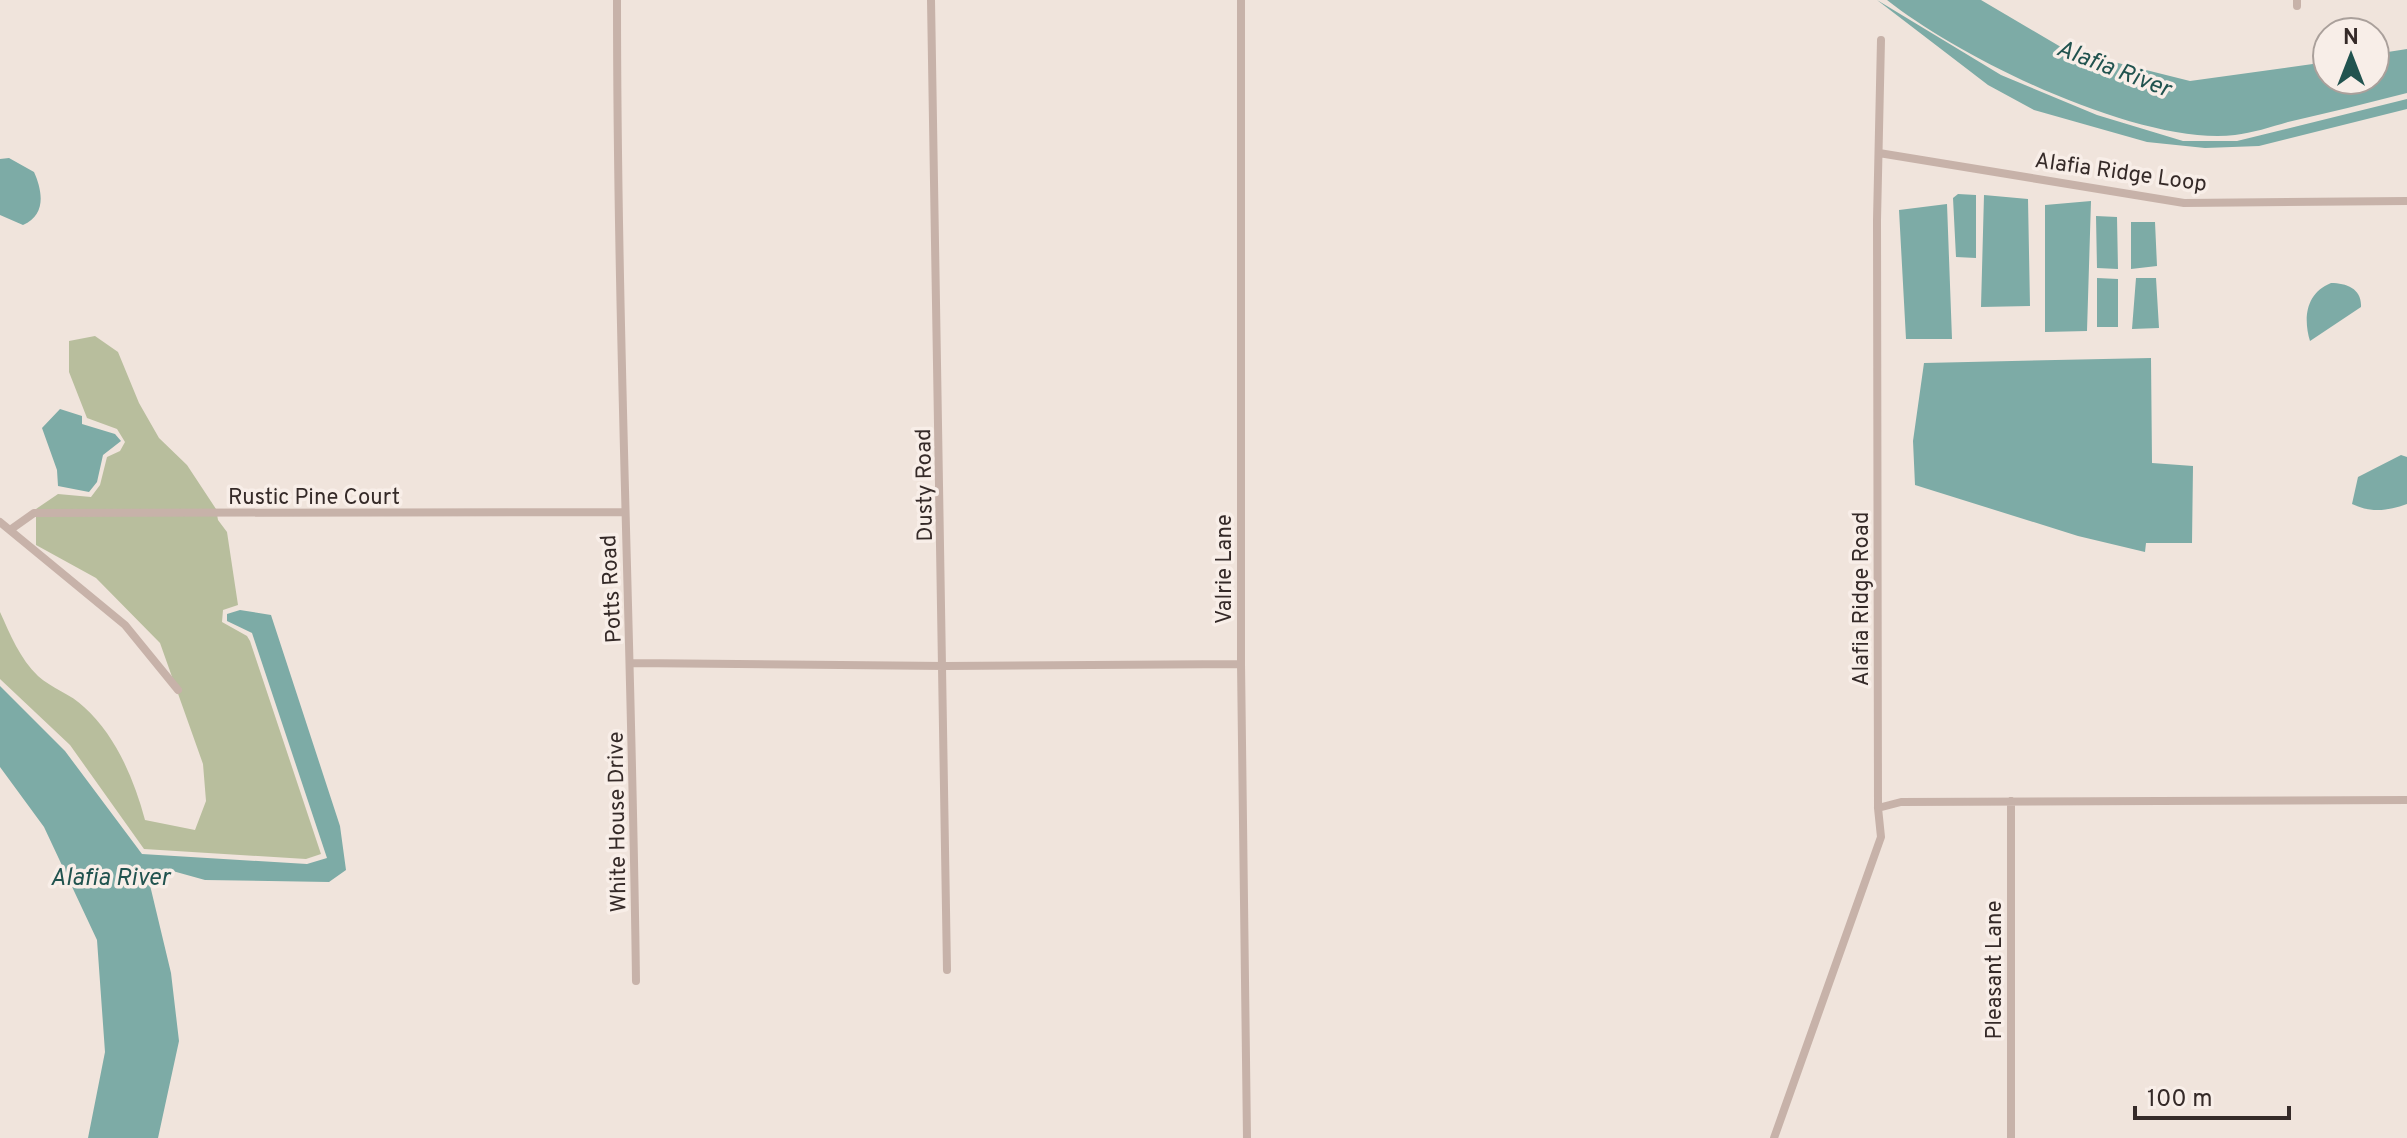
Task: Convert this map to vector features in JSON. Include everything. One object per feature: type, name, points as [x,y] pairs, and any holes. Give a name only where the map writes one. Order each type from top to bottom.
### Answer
[{"type":"street","name":"Potts Road","points":[[617,0],[624,512],[632,663],[945,666],[1241,664]]},
{"type":"street","name":"Dusty Road","points":[[931,0],[945,666],[947,970]]},
{"type":"street","name":"Valrie Lane","points":[[1241,0],[1241,664],[1247,1138]]},
{"type":"street","name":"Alafia Ridge Road","points":[[1774,1138],[1881,837],[1878,808],[1881,40]]},
{"type":"street","name":"Alafia Ridge Loop","points":[[1879,153],[2184,203],[2407,201]]},
{"type":"street","name":"Rustic Pine Court","points":[[10,530],[34,513],[624,512]]},
{"type":"street","points":[[0,522],[125,625],[178,690]]},
{"type":"street","name":"White House Drive","points":[[632,663],[636,981]]},
{"type":"street","points":[[1878,808],[1901,802],[2407,800]]},
{"type":"street","name":"Pleasant Lane","points":[[2011,801],[2011,1138]]},
{"type":"green space","points":[[95,336],[118,352],[139,403],[159,438],[187,465],[227,532],[238,605],[223,610],[222,622],[247,636],[250,641],[321,854],[306,859],[144,849],[70,745],[0,679],[0,612],[16,646],[32,669],[43,680],[79,702],[105,731],[129,774],[145,820],[195,830],[206,801],[203,764],[160,643],[96,578],[36,545],[36,509],[58,494],[91,497],[100,485],[107,457],[120,451],[125,442],[117,429],[87,418],[69,372],[69,341]]},
{"type":"water","points":[[1877,0],[2001,75],[2097,115],[2183,141],[2237,141],[2407,99],[2407,109],[2259,146],[2205,148],[2147,142],[2034,110],[1988,85]]},
{"type":"water","name":"Alafia River","points":[[1887,0],[1981,0],[2066,50],[2190,81],[2311,64],[2311,96],[2391,96],[2391,52],[2407,49],[2407,93],[2235,135],[2196,135],[2151,127],[2053,94],[1959,48]]},
{"type":"water","points":[[9,158],[34,172],[41,195],[36,215],[23,225],[0,215],[0,159]]},
{"type":"water","points":[[1958,194],[1976,195],[1976,258],[1956,257],[1953,198]]},
{"type":"water","points":[[1984,195],[2028,199],[2030,306],[1981,307]]},
{"type":"water","points":[[2091,201],[2087,331],[2045,332],[2045,205]]},
{"type":"water","points":[[1947,204],[1952,339],[1906,339],[1899,210]]},
{"type":"water","points":[[2096,216],[2117,217],[2118,269],[2097,268]]},
{"type":"water","points":[[2131,222],[2155,222],[2157,266],[2131,269]]},
{"type":"water","points":[[2097,278],[2118,279],[2118,327],[2097,327]]},
{"type":"water","points":[[2136,278],[2156,278],[2159,328],[2132,329]]},
{"type":"water","points":[[2331,283],[2343,284],[2356,291],[2361,307],[2310,341],[2308,307],[2316,293]]},
{"type":"water","points":[[2151,358],[2152,463],[2193,466],[2192,543],[2146,543],[2145,552],[2078,536],[1915,485],[1913,441],[1924,363]]},
{"type":"water","points":[[60,409],[82,416],[82,424],[115,434],[121,441],[103,455],[97,482],[89,492],[58,486],[57,470],[42,428]]},
{"type":"water","points":[[2401,455],[2407,457],[2407,504],[2379,510],[2352,504],[2358,477]]},
{"type":"water","name":"Alafia River","points":[[240,610],[271,615],[340,826],[346,870],[329,882],[205,880],[169,870],[149,881],[171,973],[179,1041],[158,1138],[88,1138],[105,1052],[97,940],[44,827],[0,767],[0,686],[65,751],[142,854],[307,864],[327,858],[252,633],[227,621],[227,614]]}]
